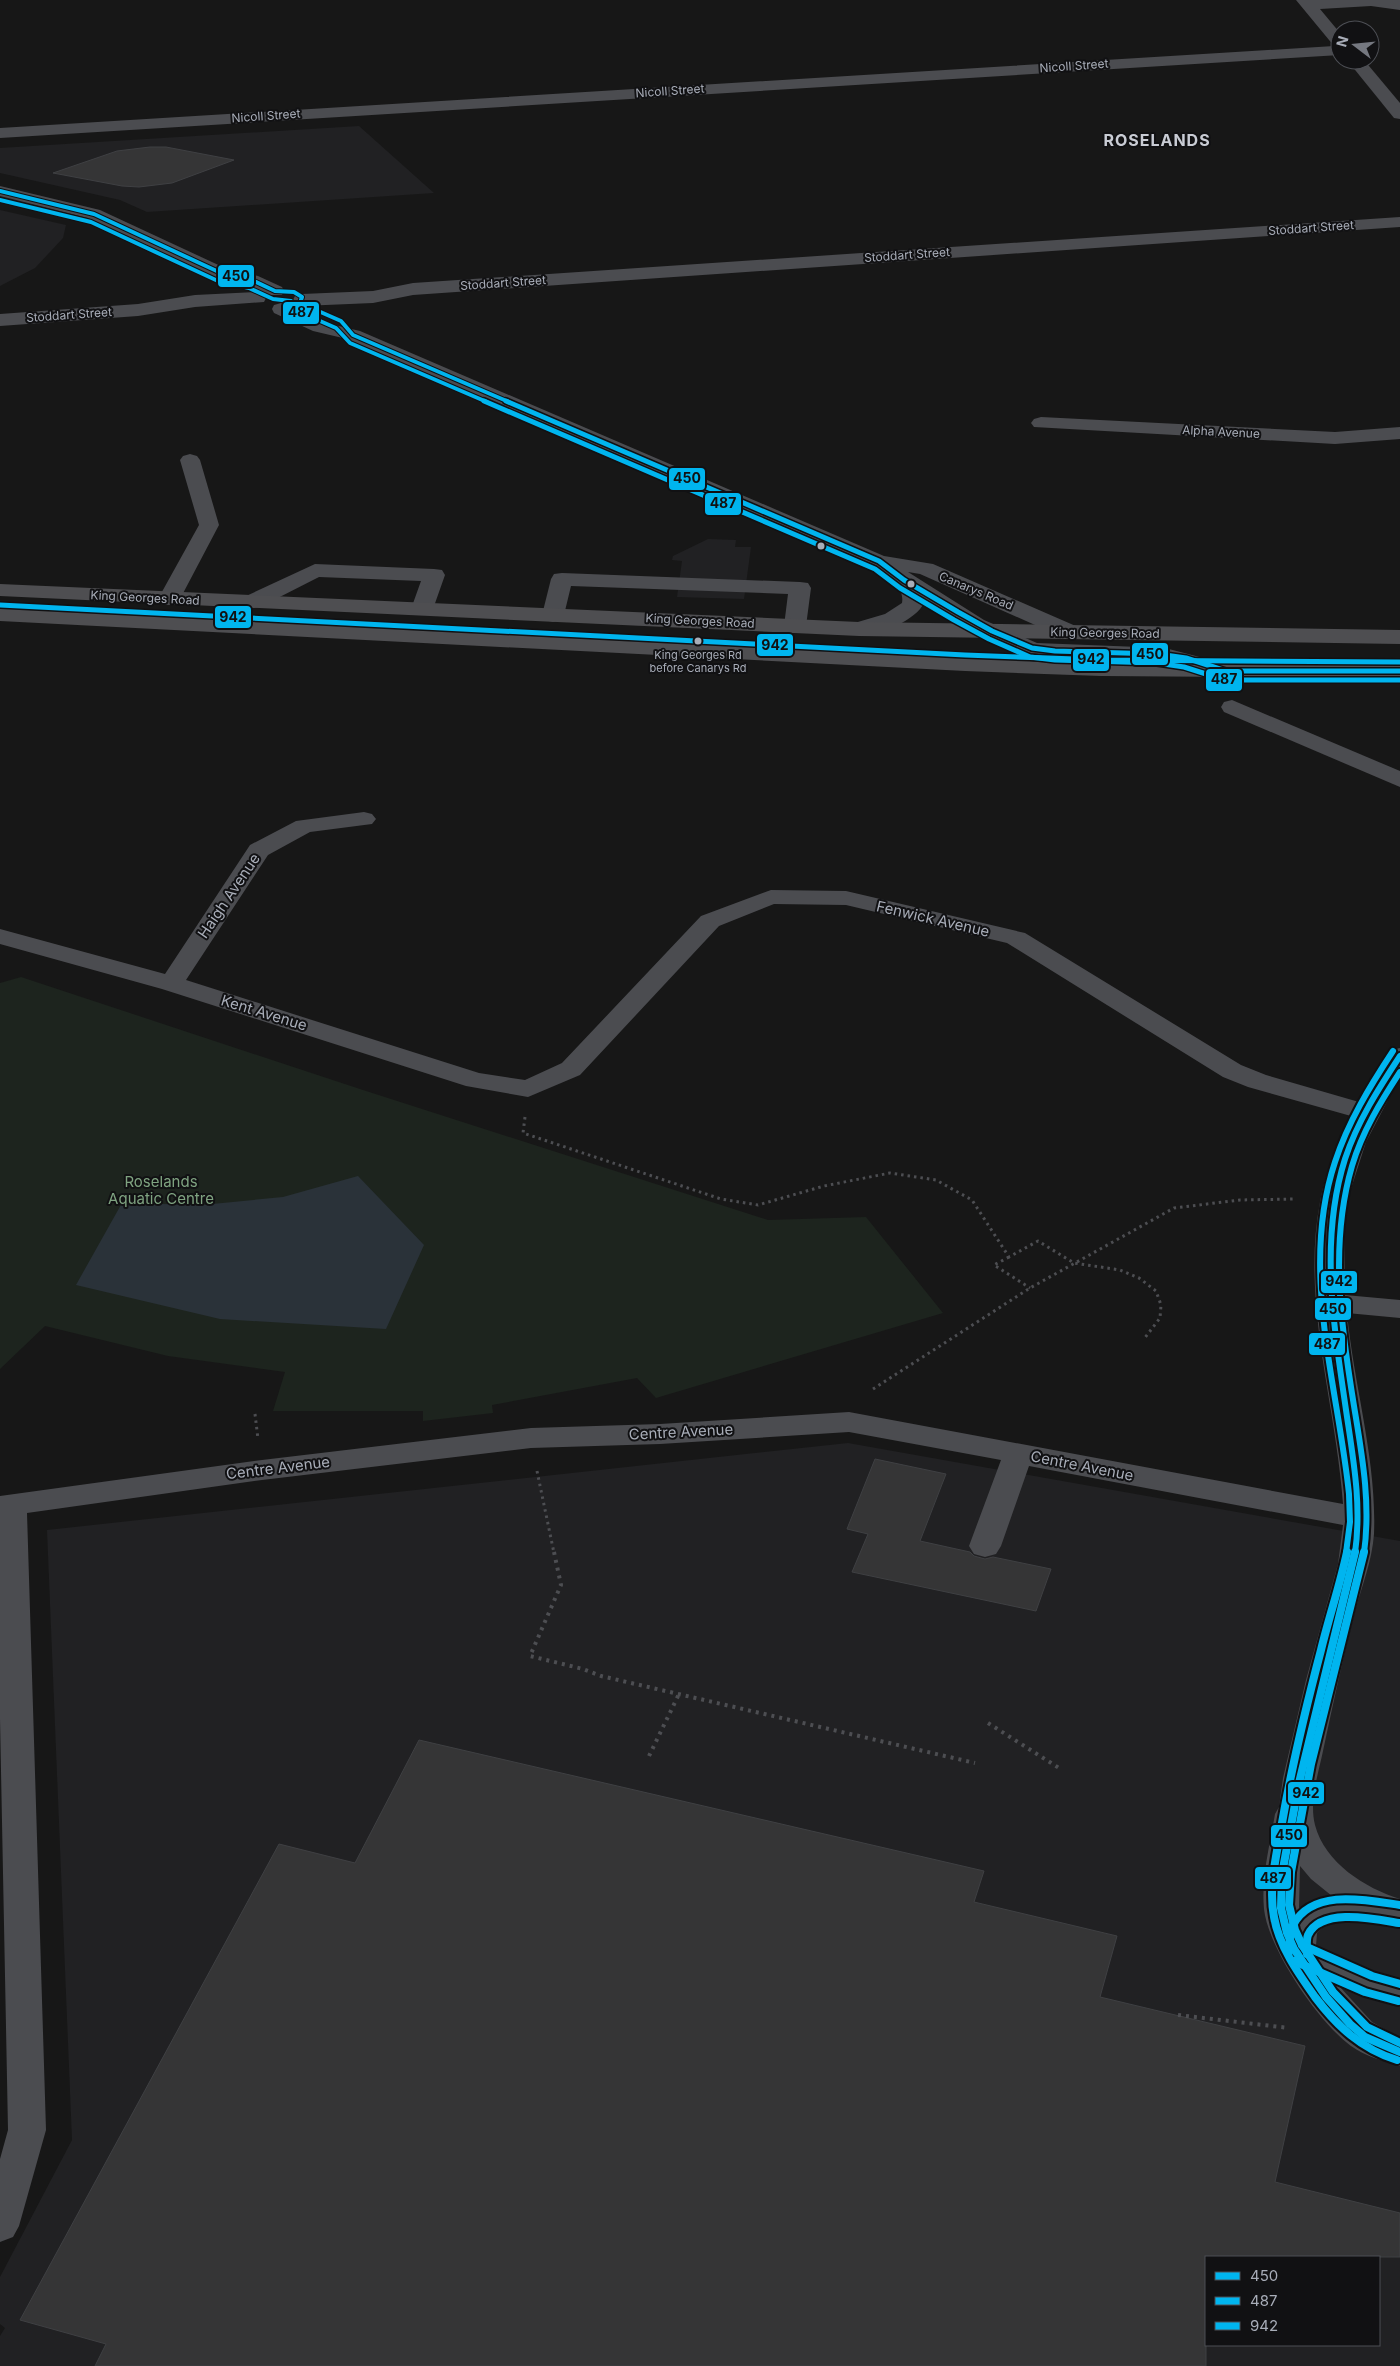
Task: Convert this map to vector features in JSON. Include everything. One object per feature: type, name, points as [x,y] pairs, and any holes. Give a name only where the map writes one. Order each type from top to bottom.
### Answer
[{"type":"highway","name":"King Georges Road","points":[[0,590],[795,626],[1400,637]]},
{"type":"highway","name":"King Georges Road","points":[[0,614],[945,663],[1226,671],[1400,671]]},
{"type":"street","points":[[1306,2],[1371,1],[1400,5]]},
{"type":"street","points":[[1306,2],[1330,31]]},
{"type":"street","name":"Nicoll Street","points":[[0,133],[1330,51]]},
{"type":"street","points":[[1363,70],[1400,114]]},
{"type":"street","points":[[0,191],[94,214],[221,273],[230,285],[263,298],[281,309],[299,298]]},
{"type":"street","name":"Stoddart Street","points":[[299,298],[372,297],[413,289],[1400,222]]},
{"type":"street","name":"Stoddart Street","points":[[195,301],[217,290],[221,284],[221,273]]},
{"type":"street","name":"Stoddart Street","points":[[299,298],[384,286],[413,289]]},
{"type":"street","name":"Stoddart Street","points":[[331,316],[339,310],[372,297]]},
{"type":"street","points":[[263,298],[299,298]]},
{"type":"street","name":"Stoddart Street","points":[[0,320],[138,310],[195,301],[263,298]]},
{"type":"street","name":"Stoddart Street","points":[[138,310],[179,312],[263,298]]},
{"type":"street","name":"Canarys Road","points":[[299,298],[341,321],[353,335]]},
{"type":"street","name":"Canarys Road","points":[[281,309],[320,327],[353,335],[879,561],[925,569],[1070,632]]},
{"type":"street","name":"Alpha Avenue","points":[[1041,423],[1335,438],[1400,433]]},
{"type":"street","points":[[169,599],[209,525],[190,460]]},
{"type":"street","name":"Canarys Road","points":[[879,561],[904,580],[992,631],[1032,648],[1055,651],[1158,654],[1186,658],[1226,671]]},
{"type":"street","points":[[252,602],[315,570],[434,575],[422,610]]},
{"type":"street","points":[[553,615],[562,580],[800,588],[795,626]]},
{"type":"street","name":"Canarys Road","points":[[859,628],[901,616],[907,611],[914,603],[914,596],[904,580]]},
{"type":"street","points":[[1232,707],[1400,780]]},
{"type":"street","name":"Haigh Avenue","points":[[171,984],[260,850],[304,826],[364,820]]},
{"type":"street","name":"Fenwick Avenue","points":[[528,1088],[571,1070],[710,921],[771,897],[846,898],[1016,938],[1232,1071],[1257,1082],[1366,1112]]},
{"type":"street","name":"Kent Avenue","points":[[0,936],[171,984],[475,1080],[528,1088]]},
{"type":"street","points":[[1400,1056],[1366,1112],[1340,1175],[1330,1233],[1330,1303],[1358,1488],[1358,1538],[1316,1704],[1296,1798],[1280,1890],[1283,1922],[1298,1953],[1322,1990],[1359,2032],[1378,2044],[1400,2052]]},
{"type":"street","points":[[1330,1303],[1400,1309]]},
{"type":"street","name":"Centre Avenue","points":[[6,1505],[262,1470],[530,1438],[660,1434],[849,1422],[1358,1517]]},
{"type":"street","points":[[985,1546],[1018,1454]]},
{"type":"street","points":[[0,2226],[27,2130],[6,1505]]},
{"type":"street","points":[[1296,1798],[1299,1827],[1305,1846],[1315,1860],[1348,1890],[1372,1903],[1400,1913]]},
{"type":"street","points":[[1298,1953],[1301,1929],[1316,1914],[1337,1908],[1363,1908],[1400,1913]]},
{"type":"street","points":[[1298,1953],[1369,1984],[1400,1993]]},
{"type":"path","points":[[528,1088],[524,1133],[721,1199],[758,1205],[824,1186],[890,1173],[936,1180],[972,1200],[1009,1257]]},
{"type":"path","points":[[872,1389],[1030,1288],[1174,1208],[1240,1200],[1293,1199]]},
{"type":"path","points":[[1030,1288],[994,1265],[1038,1240],[1074,1264],[1120,1270],[1139,1278],[1156,1291],[1161,1305],[1160,1318],[1144,1339]]},
{"type":"path","points":[[537,1470],[561,1585],[530,1656],[583,1669],[601,1676],[975,1763]]},
{"type":"path","points":[[649,1756],[679,1694]]},
{"type":"path","points":[[988,1723],[1059,1768]]},
{"type":"path","points":[[1178,2016],[1290,2028]]},
{"type":"shaded area","points":[[359,126],[434,193],[147,212],[120,200],[0,173],[0,148]]},
{"type":"shaded area","points":[[0,210],[66,225],[63,238],[35,268],[0,286]]},
{"type":"shaded area","points":[[708,539],[736,540],[735,547],[751,547],[744,599],[677,597],[682,561],[672,560],[673,556]]},
{"type":"shaded area","points":[[358,1176],[424,1245],[386,1329],[220,1319],[76,1285],[122,1203],[202,1205],[283,1197]]},
{"type":"shaded area","points":[[848,1443],[1400,1541],[1400,2366],[0,2366],[0,2336],[5,2328],[0,2324],[0,2277],[72,2140],[47,1530]]},
{"type":"green space","name":"Roselands Aquatic Centre","points":[[21,977],[363,1090],[768,1220],[866,1217],[943,1313],[656,1398],[637,1378],[492,1405],[493,1413],[423,1421],[423,1411],[273,1411],[285,1372],[168,1356],[45,1326],[0,1369],[0,983]]},
{"type":"building","points":[[166,147],[234,160],[172,183],[139,187],[122,186],[53,173],[117,151]]},
{"type":"building","points":[[875,1459],[946,1474],[920,1541],[970,1552],[974,1556],[985,1559],[993,1557],[1051,1569],[1036,1611],[852,1572],[868,1534],[847,1529]]},
{"type":"building","points":[[419,1740],[984,1871],[974,1902],[1117,1936],[1100,1997],[1305,2046],[1275,2182],[1400,2213],[1400,2257],[1205,2256],[1206,2366],[95,2366],[106,2344],[20,2320],[279,1844],[355,1863]]},
{"type":"transit line","name":"450","points":[[0,191],[94,214],[221,273],[252,280],[275,291],[294,292],[302,297],[300,303],[341,321],[353,335],[879,561],[904,580],[958,612],[992,631],[1032,648],[1055,651],[1158,654],[1186,658],[1226,671],[1400,671]]},
{"type":"transit line","name":"487","points":[[0,200],[91,222],[218,281],[249,288],[273,299],[291,301],[295,310],[336,328],[350,343],[875,569],[900,588],[954,620],[989,639],[1030,657],[1055,660],[1157,663],[1184,667],[1225,680],[1400,680]]},
{"type":"transit line","name":"942","points":[[0,605],[965,655],[1101,660],[1400,662]]},
{"type":"transit line","name":"487","points":[[1393,1051],[1370,1087],[1350,1125],[1334,1164],[1325,1205],[1321,1259],[1322,1287],[1327,1341],[1348,1480],[1350,1508],[1349,1537],[1341,1579],[1321,1648],[1295,1758],[1276,1858],[1272,1894],[1274,1917],[1285,1949],[1320,2003],[1333,2019],[1358,2042],[1372,2051],[1397,2060]]},
{"type":"transit line","name":"450","points":[[1400,1056],[1369,1106],[1350,1146],[1337,1191],[1332,1222],[1330,1254],[1333,1317],[1356,1475],[1358,1507],[1357,1540],[1349,1581],[1330,1650],[1294,1806],[1280,1897],[1287,1933],[1294,1949],[1314,1982],[1338,2012],[1365,2037],[1400,2052]]},
{"type":"transit line","name":"942","points":[[1400,1072],[1361,1141],[1352,1165],[1344,1196],[1338,1259],[1339,1291],[1346,1355],[1366,1486],[1366,1536],[1359,1580],[1311,1764],[1293,1861],[1289,1894],[1289,1905],[1295,1930],[1311,1961],[1333,1992],[1344,2006],[1367,2027],[1379,2035],[1400,2043]]},
{"type":"transit line","name":"942","points":[[1289,1952],[1290,1935],[1293,1925],[1302,1913],[1313,1906],[1341,1899],[1357,1899],[1400,1905]]},
{"type":"transit line","name":"487","points":[[1307,1954],[1308,1935],[1314,1926],[1323,1921],[1349,1917],[1399,1923]]},
{"type":"transit line","name":"942","points":[[1302,1945],[1372,1976],[1400,1984]]},
{"type":"transit line","name":"487","points":[[1294,1961],[1365,1992],[1398,2001]]},
{"type":"place","name":"King Georges Rd before Canarys Rd","points":[[698,641]]},
{"type":"district","name":"ROSELANDS","points":[[1157,140]]}]
